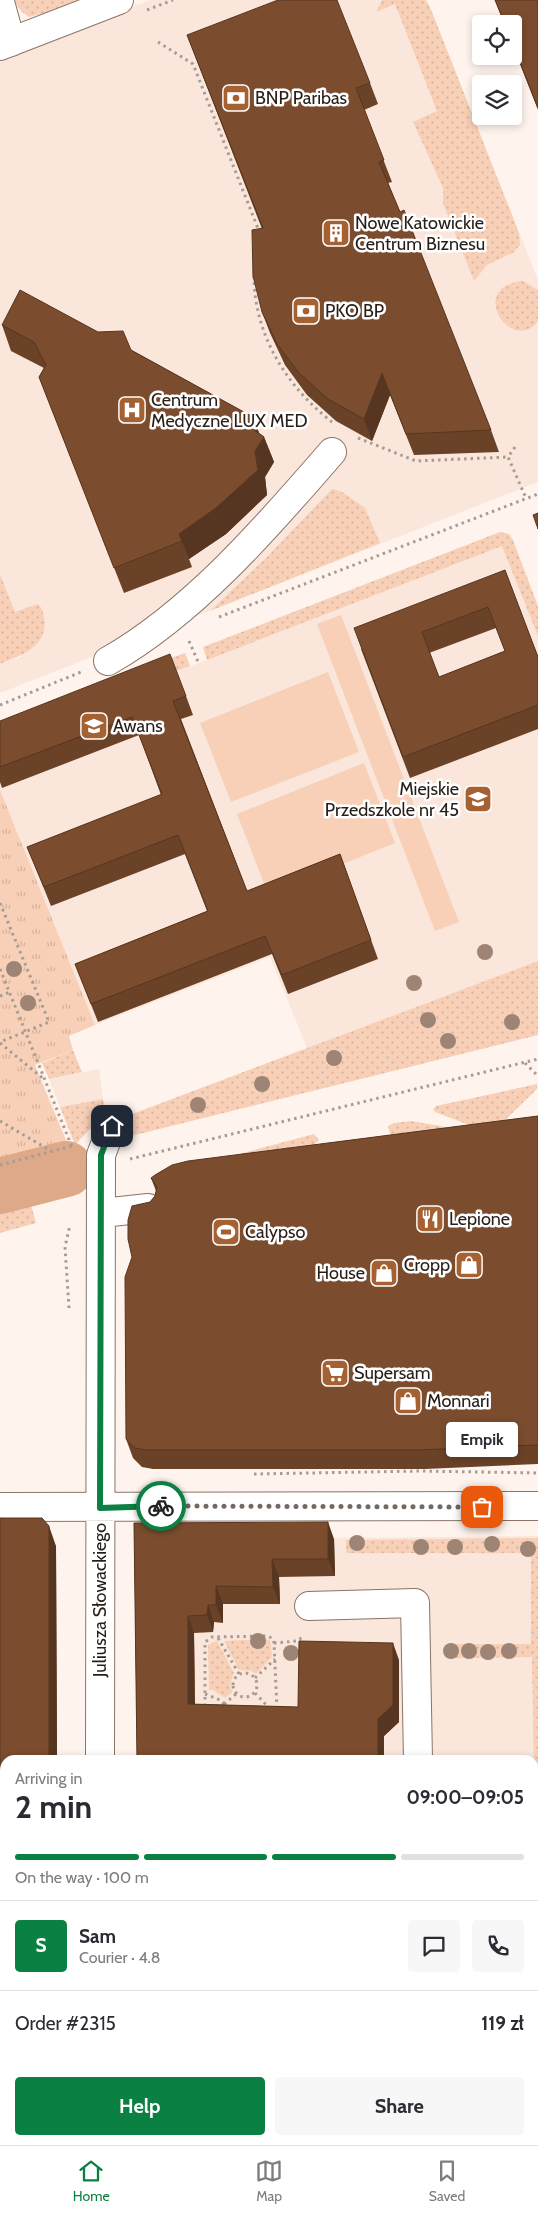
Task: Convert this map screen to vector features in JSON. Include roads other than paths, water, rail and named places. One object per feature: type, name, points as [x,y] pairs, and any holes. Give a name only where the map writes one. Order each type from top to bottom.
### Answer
[{"type":"street","points":[[0,2],[6,44],[119,0]]},
{"type":"street","points":[[108,661],[149,635],[208,584],[281,511],[341,438]]},
{"type":"street","name":"Juliusza Słowackiego","points":[[100,1755],[102,1166],[103,1148],[112,1126]]},
{"type":"street","points":[[102,1213],[148,1208]]},
{"type":"street","points":[[0,1507],[538,1506]]},
{"type":"street","points":[[309,1606],[416,1603],[418,1755]]},
{"type":"water","points":[[59,1168],[62,1181],[0,1196],[0,1184]]},
{"type":"waterway","points":[[0,1186],[66,1169]]},
{"type":"place","name":"BNP Paribas","points":[[236,98]]},
{"type":"place","name":"Nowe Katowickie Centrum Biznesu","points":[[336,233]]},
{"type":"place","name":"PKO BP","points":[[306,311]]},
{"type":"place","name":"Centrum Medyczne LUX MED","points":[[132,410]]},
{"type":"place","name":"Awans","points":[[94,726]]},
{"type":"place","name":"Miejskie Przedszkole nr 45","points":[[478,799]]},
{"type":"place","name":"Lepione","points":[[430,1219]]},
{"type":"place","name":"Calypso","points":[[226,1232]]},
{"type":"place","name":"Cropp","points":[[469,1265]]},
{"type":"place","name":"House","points":[[384,1273]]},
{"type":"place","name":"Supersam","points":[[335,1373]]},
{"type":"place","name":"Monnari","points":[[408,1401]]},
{"type":"place","name":"Empik","points":[[482,1507]]}]
